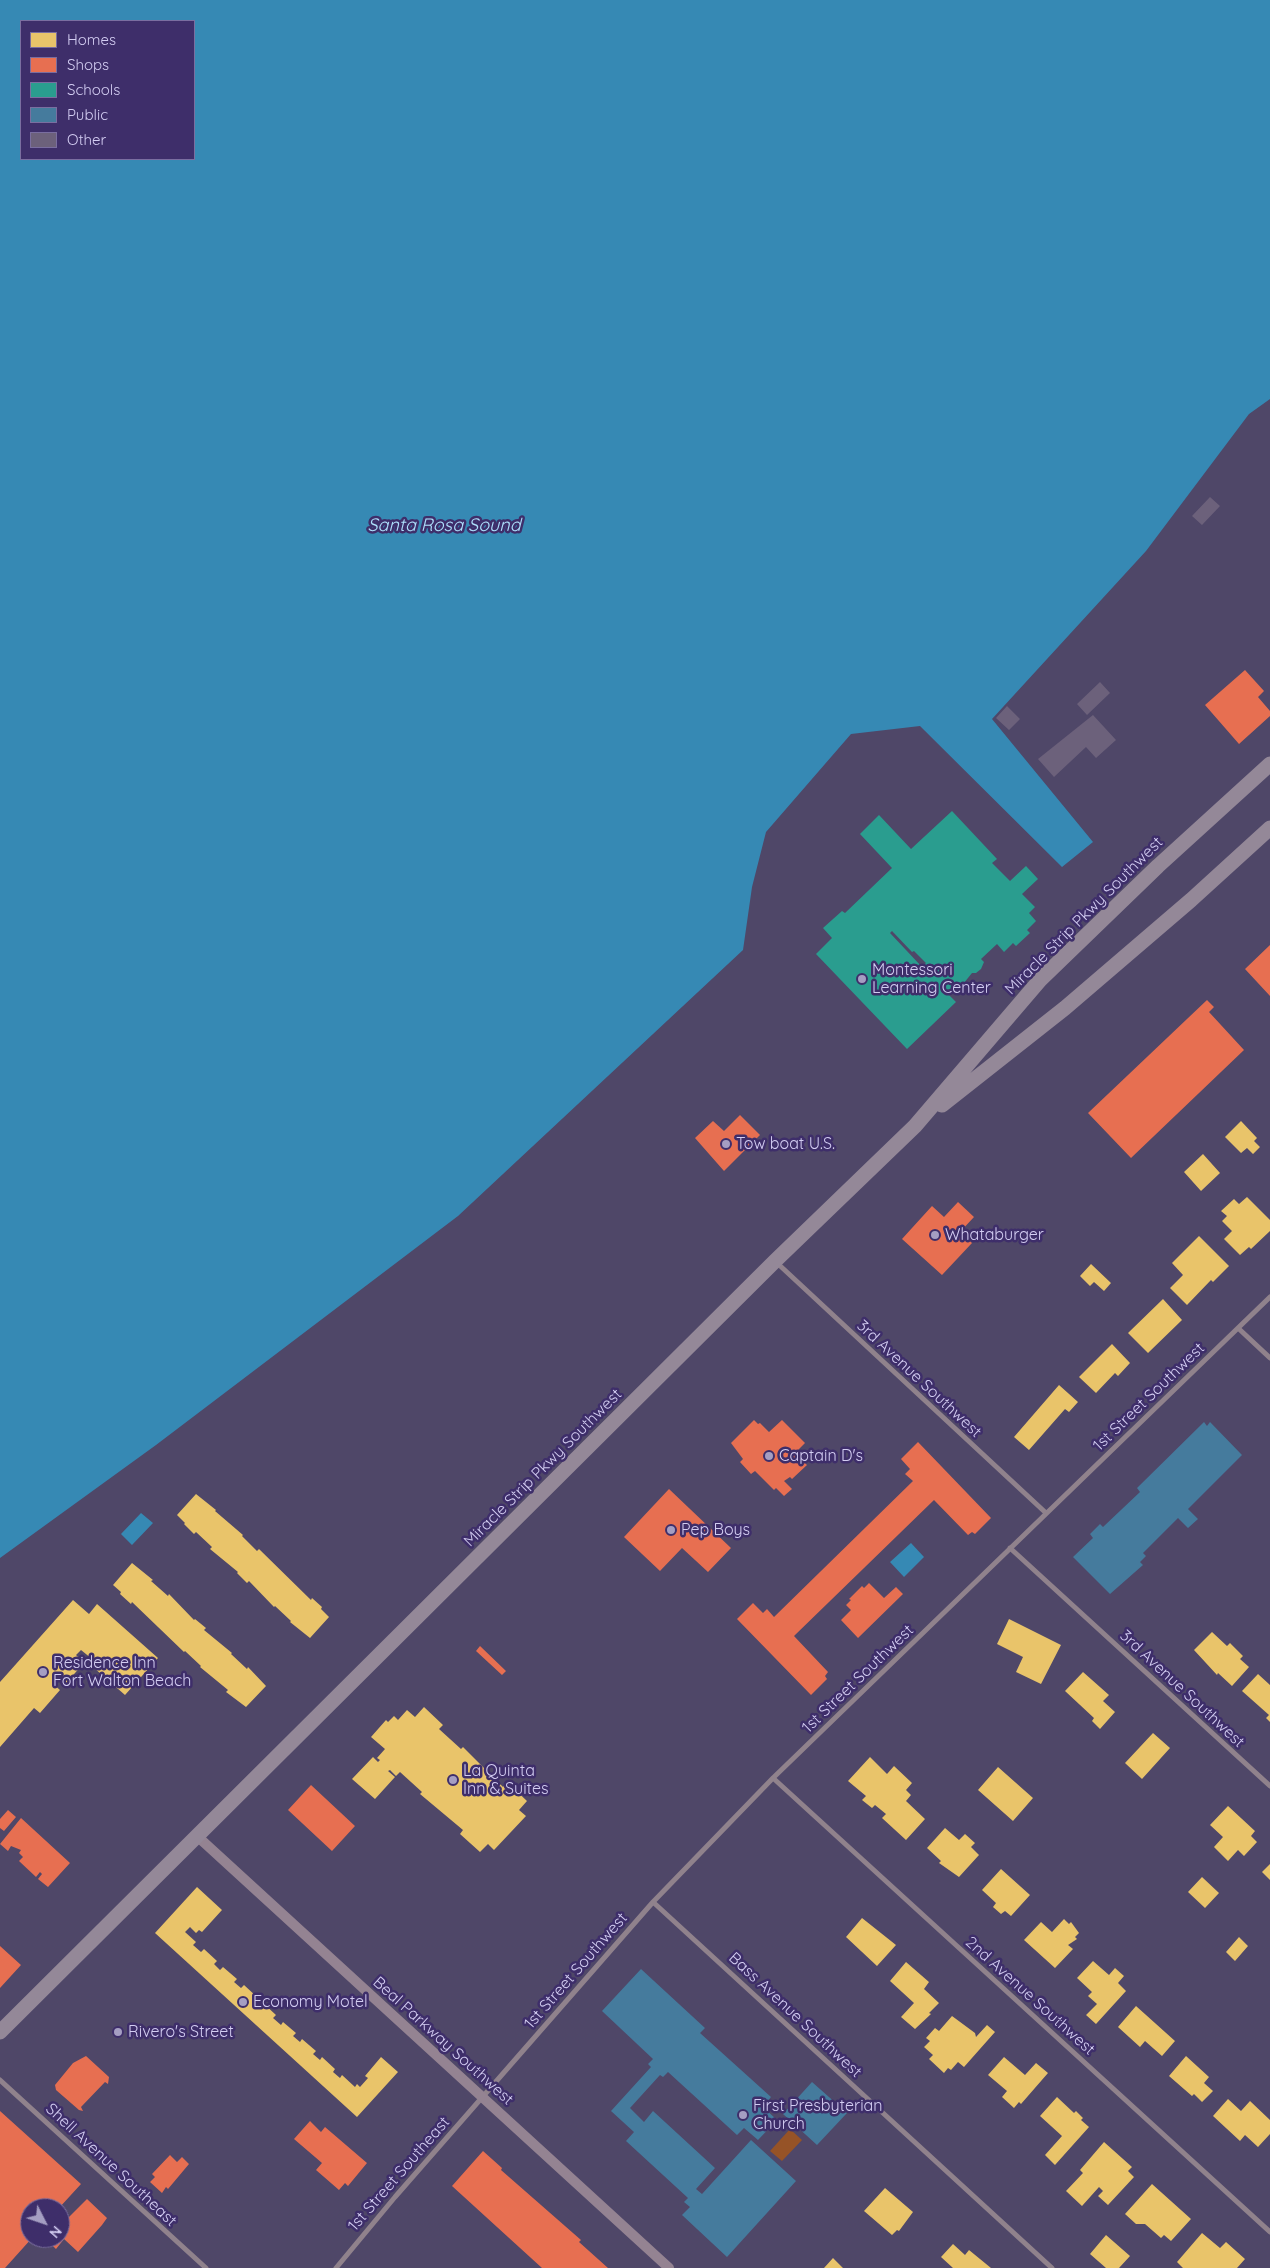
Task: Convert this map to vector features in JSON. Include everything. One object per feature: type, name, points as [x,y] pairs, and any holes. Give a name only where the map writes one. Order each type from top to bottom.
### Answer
[{"type":"highway","name":"Miracle Strip Pkwy Southwest","points":[[0,2032],[775,1261],[915,1126],[1040,980],[1158,866],[1270,764]]},
{"type":"highway","name":"Miracle Strip Pkwy Southwest","points":[[915,1126],[1065,1008],[1191,900],[1270,828]]},
{"type":"main road","name":"Beal Parkway Southwest","points":[[197,1836],[669,2268]]},
{"type":"street","name":"3rd Avenue Southwest","points":[[775,1261],[1046,1514]]},
{"type":"street","name":"1st Street Southwest","points":[[482,2097],[653,1902],[774,1778],[1270,1297]]},
{"type":"street","points":[[1238,1328],[1270,1358]]},
{"type":"street","name":"3rd Avenue Southwest","points":[[1010,1548],[1270,1786]]},
{"type":"street","name":"2nd Avenue Southwest","points":[[774,1778],[1270,2232]]},
{"type":"street","name":"Bass Avenue Southwest","points":[[653,1902],[1052,2268]]},
{"type":"street","name":"Shell Avenue Southeast","points":[[0,2080],[206,2268]]},
{"type":"street","name":"1st Street Southeast","points":[[336,2268],[482,2097]]},
{"type":"shaded area","points":[[790,2129],[802,2140],[782,2161],[770,2151]]},
{"type":"water","name":"Santa Rosa Sound","points":[[0,0],[1270,0],[1270,399],[1249,414],[1146,551],[992,719],[1093,842],[1062,867],[920,726],[851,734],[766,832],[752,887],[743,950],[458,1216],[156,1445],[0,1558]]},
{"type":"water","points":[[141,1513],[153,1523],[132,1545],[121,1534]]},
{"type":"water","points":[[911,1543],[924,1557],[904,1577],[890,1562]]},
{"type":"building: Homes","points":[[1241,1121],[1257,1138],[1254,1141],[1260,1147],[1253,1154],[1247,1148],[1241,1153],[1225,1137]]},
{"type":"building: Homes","points":[[1203,1154],[1220,1173],[1201,1191],[1184,1172]]},
{"type":"building: Homes","points":[[1247,1197],[1270,1220],[1270,1231],[1251,1249],[1249,1247],[1240,1255],[1224,1239],[1232,1231],[1222,1221],[1227,1216],[1221,1211],[1234,1199],[1239,1204]]},
{"type":"building: Homes","points":[[1199,1236],[1229,1266],[1213,1282],[1211,1280],[1187,1305],[1170,1288],[1183,1275],[1172,1263]]},
{"type":"building: Homes","points":[[1091,1264],[1111,1283],[1104,1291],[1094,1282],[1090,1286],[1080,1276]]},
{"type":"building: Homes","points":[[1163,1299],[1182,1320],[1148,1353],[1128,1333]]},
{"type":"building: Homes","points":[[1112,1344],[1130,1363],[1118,1376],[1115,1373],[1096,1393],[1079,1377]]},
{"type":"building: Homes","points":[[1059,1385],[1078,1402],[1069,1412],[1065,1409],[1029,1450],[1014,1437]]},
{"type":"building: Homes","points":[[196,1494],[243,1535],[257,1551],[259,1549],[311,1600],[312,1598],[322,1607],[321,1609],[329,1617],[310,1638],[290,1622],[249,1581],[247,1583],[238,1572],[210,1549],[212,1547],[196,1532],[194,1534],[184,1524],[177,1515]]},
{"type":"building: Homes","points":[[132,1563],[153,1580],[151,1581],[168,1596],[169,1594],[194,1620],[206,1628],[204,1630],[232,1653],[247,1669],[248,1667],[266,1686],[246,1707],[226,1692],[228,1690],[200,1667],[132,1602],[131,1604],[120,1594],[121,1592],[113,1585]]},
{"type":"building: Homes","name":"Residence Inn Fort Walton Beach","points":[[73,1600],[89,1614],[97,1604],[158,1658],[125,1695],[93,1667],[97,1663],[81,1650],[76,1655],[84,1663],[66,1683],[58,1676],[52,1683],[60,1690],[40,1713],[34,1708],[0,1747],[0,1682]]},
{"type":"building: Homes","points":[[1009,1619],[1061,1645],[1041,1684],[1016,1672],[1023,1657],[997,1644]]},
{"type":"building: Homes","points":[[1212,1632],[1227,1646],[1230,1643],[1243,1656],[1240,1659],[1249,1667],[1232,1686],[1218,1673],[1217,1675],[1194,1650]]},
{"type":"building: Homes","points":[[1083,1672],[1109,1695],[1103,1701],[1115,1712],[1100,1729],[1092,1721],[1094,1718],[1065,1691]]},
{"type":"building: Homes","points":[[1258,1674],[1270,1685],[1270,1722],[1266,1718],[1269,1715],[1242,1691]]},
{"type":"building: Homes","name":"La Quinta Inn & Suites","points":[[424,1707],[443,1725],[439,1729],[461,1749],[463,1747],[503,1787],[507,1782],[527,1801],[519,1810],[526,1816],[494,1850],[488,1844],[480,1852],[460,1834],[463,1830],[420,1794],[422,1792],[400,1772],[396,1776],[390,1770],[388,1771],[395,1777],[375,1799],[352,1779],[373,1757],[378,1762],[380,1760],[377,1758],[385,1749],[371,1737],[386,1720],[388,1722],[394,1716],[398,1720],[407,1710],[415,1717]]},
{"type":"building: Homes","points":[[1153,1733],[1170,1748],[1142,1779],[1125,1763]]},
{"type":"building: Homes","points":[[870,1757],[887,1774],[894,1766],[912,1783],[906,1790],[911,1795],[906,1801],[925,1819],[906,1840],[882,1818],[886,1814],[875,1805],[872,1808],[862,1800],[866,1796],[848,1781]]},
{"type":"building: Homes","points":[[998,1767],[1033,1798],[1013,1821],[978,1790]]},
{"type":"building: Homes","points":[[1228,1806],[1255,1831],[1251,1836],[1257,1842],[1244,1856],[1238,1850],[1228,1861],[1214,1847],[1223,1837],[1210,1825]]},
{"type":"building: Homes","points":[[945,1828],[959,1840],[965,1834],[975,1843],[971,1847],[979,1855],[959,1877],[939,1863],[941,1861],[927,1848]]},
{"type":"building: Homes","points":[[1270,1864],[1270,1880],[1262,1872]]},
{"type":"building: Homes","points":[[1001,1869],[1030,1895],[1011,1916],[1005,1911],[1001,1914],[993,1907],[996,1903],[982,1890]]},
{"type":"building: Homes","points":[[1202,1877],[1219,1893],[1205,1908],[1188,1892]]},
{"type":"building: Homes","name":"Economy Motel","points":[[197,1887],[222,1910],[202,1932],[199,1930],[196,1933],[190,1927],[185,1932],[196,1942],[193,1945],[201,1952],[204,1949],[217,1961],[214,1964],[220,1970],[223,1967],[237,1979],[234,1982],[241,1988],[244,1985],[257,1997],[254,2000],[261,2006],[263,2003],[276,2015],[273,2018],[281,2025],[283,2022],[296,2033],[293,2036],[300,2042],[302,2039],[316,2051],[313,2054],[320,2060],[322,2057],[335,2069],[333,2072],[340,2078],[342,2075],[355,2087],[357,2084],[360,2087],[368,2078],[365,2076],[381,2057],[398,2072],[357,2117],[155,1933]]},
{"type":"building: Homes","points":[[862,1918],[896,1945],[877,1966],[846,1937]]},
{"type":"building: Homes","points":[[1064,1919],[1069,1924],[1071,1922],[1079,1933],[1075,1937],[1077,1939],[1068,1945],[1073,1949],[1055,1968],[1024,1940],[1041,1922],[1052,1932]]},
{"type":"building: Homes","points":[[1239,1937],[1248,1946],[1235,1961],[1226,1952]]},
{"type":"building: Homes","points":[[1093,1961],[1109,1975],[1115,1968],[1124,1976],[1118,1983],[1126,1991],[1096,2024],[1086,2015],[1097,2004],[1088,1996],[1092,1992],[1077,1978]]},
{"type":"building: Homes","points":[[906,1962],[929,1982],[924,1989],[939,2003],[929,2013],[931,2014],[915,2029],[901,2017],[914,2003],[890,1981]]},
{"type":"building: Homes","points":[[1136,2006],[1175,2041],[1162,2056],[1145,2041],[1140,2047],[1118,2027]]},
{"type":"building: Homes","points":[[952,2016],[975,2033],[976,2037],[987,2025],[995,2032],[964,2067],[958,2062],[951,2070],[948,2068],[944,2073],[929,2059],[933,2055],[924,2047],[930,2041],[926,2038],[935,2028],[939,2031]]},
{"type":"building: Homes","points":[[1186,2056],[1209,2077],[1204,2083],[1213,2091],[1202,2102],[1169,2076]]},
{"type":"building: Homes","points":[[1004,2057],[1025,2075],[1036,2063],[1048,2073],[1021,2104],[1019,2102],[1014,2108],[1002,2097],[1007,2091],[988,2075]]},
{"type":"building: Homes","points":[[1057,2097],[1074,2113],[1076,2111],[1083,2118],[1081,2120],[1089,2127],[1055,2165],[1045,2155],[1062,2136],[1040,2116]]},
{"type":"building: Homes","points":[[1228,2099],[1241,2111],[1250,2101],[1270,2120],[1270,2134],[1258,2147],[1245,2135],[1240,2141],[1213,2116]]},
{"type":"building: Homes","points":[[1104,2142],[1132,2167],[1128,2171],[1134,2177],[1108,2205],[1098,2196],[1103,2191],[1099,2187],[1082,2206],[1066,2191],[1083,2173],[1080,2170]]},
{"type":"building: Homes","points":[[1152,2184],[1191,2219],[1171,2241],[1164,2235],[1161,2238],[1145,2224],[1136,2224],[1125,2214]]},
{"type":"building: Homes","points":[[885,2188],[913,2212],[899,2231],[897,2230],[892,2235],[864,2211]]},
{"type":"building: Homes","points":[[1202,2233],[1220,2248],[1226,2242],[1245,2259],[1237,2268],[1183,2268],[1177,2262]]},
{"type":"building: Homes","points":[[1106,2235],[1130,2256],[1119,2268],[1106,2268],[1090,2254]]},
{"type":"building: Homes","points":[[953,2244],[965,2255],[969,2250],[991,2268],[953,2268],[941,2257]]},
{"type":"building: Homes","points":[[833,2258],[843,2268],[824,2268]]},
{"type":"building: Shops","points":[[1245,670],[1264,691],[1258,697],[1270,711],[1270,716],[1239,744],[1205,705]]},
{"type":"building: Shops","points":[[1270,945],[1270,996],[1245,969]]},
{"type":"building: Shops","points":[[1207,1000],[1214,1007],[1209,1012],[1244,1050],[1131,1158],[1088,1113]]},
{"type":"building: Shops","name":"Tow boat U.S.","points":[[740,1115],[760,1135],[724,1171],[695,1138],[713,1121],[724,1131]]},
{"type":"building: Shops","name":"Whataburger","points":[[958,1202],[974,1217],[960,1232],[972,1243],[942,1275],[902,1239],[932,1206],[944,1217]]},
{"type":"building: Shops","name":"Captain D's","points":[[754,1420],[769,1432],[782,1420],[805,1443],[795,1453],[807,1465],[792,1479],[790,1477],[784,1481],[792,1489],[784,1496],[776,1488],[774,1490],[755,1471],[751,1474],[740,1462],[743,1459],[731,1443]]},
{"type":"building: Shops","points":[[918,1442],[991,1518],[975,1534],[972,1532],[968,1535],[934,1500],[794,1636],[828,1672],[825,1676],[827,1679],[811,1695],[737,1619],[753,1603],[763,1613],[767,1609],[774,1617],[913,1481],[905,1474],[910,1469],[901,1459]]},
{"type":"building: Shops","name":"Pep Boys","points":[[669,1489],[731,1548],[708,1572],[682,1548],[660,1571],[624,1537]]},
{"type":"building: Shops","points":[[869,1583],[884,1598],[896,1587],[903,1594],[858,1638],[841,1620],[851,1610],[846,1605],[851,1600],[849,1599],[862,1586],[864,1588]]},
{"type":"building: Shops","points":[[480,1646],[506,1671],[502,1675],[476,1651]]},
{"type":"building: Shops","points":[[311,1785],[355,1826],[332,1851],[288,1810]]},
{"type":"building: Shops","points":[[8,1810],[16,1817],[4,1831],[0,1828],[0,1819]]},
{"type":"building: Shops","points":[[21,1818],[70,1863],[48,1887],[38,1879],[42,1874],[40,1872],[36,1877],[19,1861],[23,1857],[19,1853],[21,1850],[11,1846],[8,1851],[0,1844]]},
{"type":"building: Shops","points":[[0,1946],[21,1965],[0,1988]]},
{"type":"building: Shops","points":[[86,2056],[109,2077],[108,2084],[105,2082],[81,2107],[83,2111],[79,2110],[56,2090],[55,2085],[73,2063]]},
{"type":"building: Shops","points":[[0,2111],[81,2184],[68,2198],[20,2198],[20,2248],[23,2248],[5,2268],[0,2268]]},
{"type":"building: Shops","points":[[310,2121],[321,2132],[325,2127],[367,2163],[348,2186],[345,2183],[339,2190],[316,2170],[322,2163],[294,2139]]},
{"type":"building: Shops","points":[[483,2151],[502,2168],[501,2170],[581,2240],[579,2242],[608,2268],[542,2268],[452,2186]]},
{"type":"building: Shops","points":[[170,2155],[177,2162],[182,2157],[189,2164],[168,2189],[166,2187],[162,2193],[150,2182],[155,2177],[152,2174]]},
{"type":"building: Shops","points":[[87,2199],[107,2218],[78,2252],[70,2245],[70,2216]]},
{"type":"building: Schools","points":[[952,811],[997,859],[992,863],[1010,881],[1026,866],[1038,879],[1022,894],[1035,907],[1029,913],[1036,921],[1027,930],[1030,933],[1016,946],[1013,943],[1004,952],[997,944],[981,959],[984,962],[981,969],[976,973],[972,973],[959,989],[952,992],[949,989],[946,992],[956,1002],[907,1049],[816,954],[832,938],[823,928],[842,911],[845,913],[892,868],[860,834],[879,815],[911,849]],"holes":[[[892,931],[912,952],[914,951],[926,963],[922,967],[890,933]]]},
{"type":"building: Public","points":[[1204,1422],[1207,1426],[1210,1422],[1242,1455],[1188,1509],[1198,1519],[1188,1528],[1178,1518],[1143,1553],[1146,1556],[1140,1562],[1143,1565],[1110,1594],[1073,1557],[1093,1538],[1090,1534],[1100,1524],[1103,1527],[1140,1492],[1137,1488]]},
{"type":"building: Public","name":"First Presbyterian Church","points":[[641,1969],[705,2028],[700,2033],[771,2097],[763,2107],[777,2120],[758,2140],[744,2128],[737,2135],[668,2072],[663,2077],[660,2075],[630,2108],[644,2122],[653,2111],[715,2168],[696,2189],[702,2194],[751,2140],[796,2181],[727,2257],[682,2215],[690,2207],[684,2202],[688,2198],[626,2141],[634,2132],[611,2111],[651,2067],[648,2064],[653,2059],[602,2011]]},
{"type":"building: Public","name":"First Presbyterian Church","points":[[812,2082],[847,2113],[817,2145],[783,2114]]},
{"type":"building: Other","points":[[1210,497],[1220,506],[1202,525],[1192,516]]},
{"type":"building: Other","points":[[1100,682],[1110,693],[1087,715],[1077,704]]},
{"type":"building: Other","points":[[1007,706],[1020,719],[1009,730],[996,718]]},
{"type":"building: Other","points":[[1093,715],[1116,740],[1096,758],[1086,747],[1054,777],[1038,759]]},
{"type":"place","name":"Montessori Learning Center","points":[[862,979]]},
{"type":"place","name":"Tow boat U.S.","points":[[726,1144]]},
{"type":"place","name":"Whataburger","points":[[935,1235]]},
{"type":"place","name":"Captain D's","points":[[769,1456]]},
{"type":"place","name":"Pep Boys","points":[[671,1530]]},
{"type":"place","name":"Residence Inn Fort Walton Beach","points":[[43,1672]]},
{"type":"place","name":"La Quinta Inn & Suites","points":[[453,1780]]},
{"type":"place","name":"Economy Motel","points":[[243,2002]]},
{"type":"place","name":"Rivero's Street","points":[[118,2032]]},
{"type":"place","name":"First Presbyterian Church","points":[[743,2115]]}]
